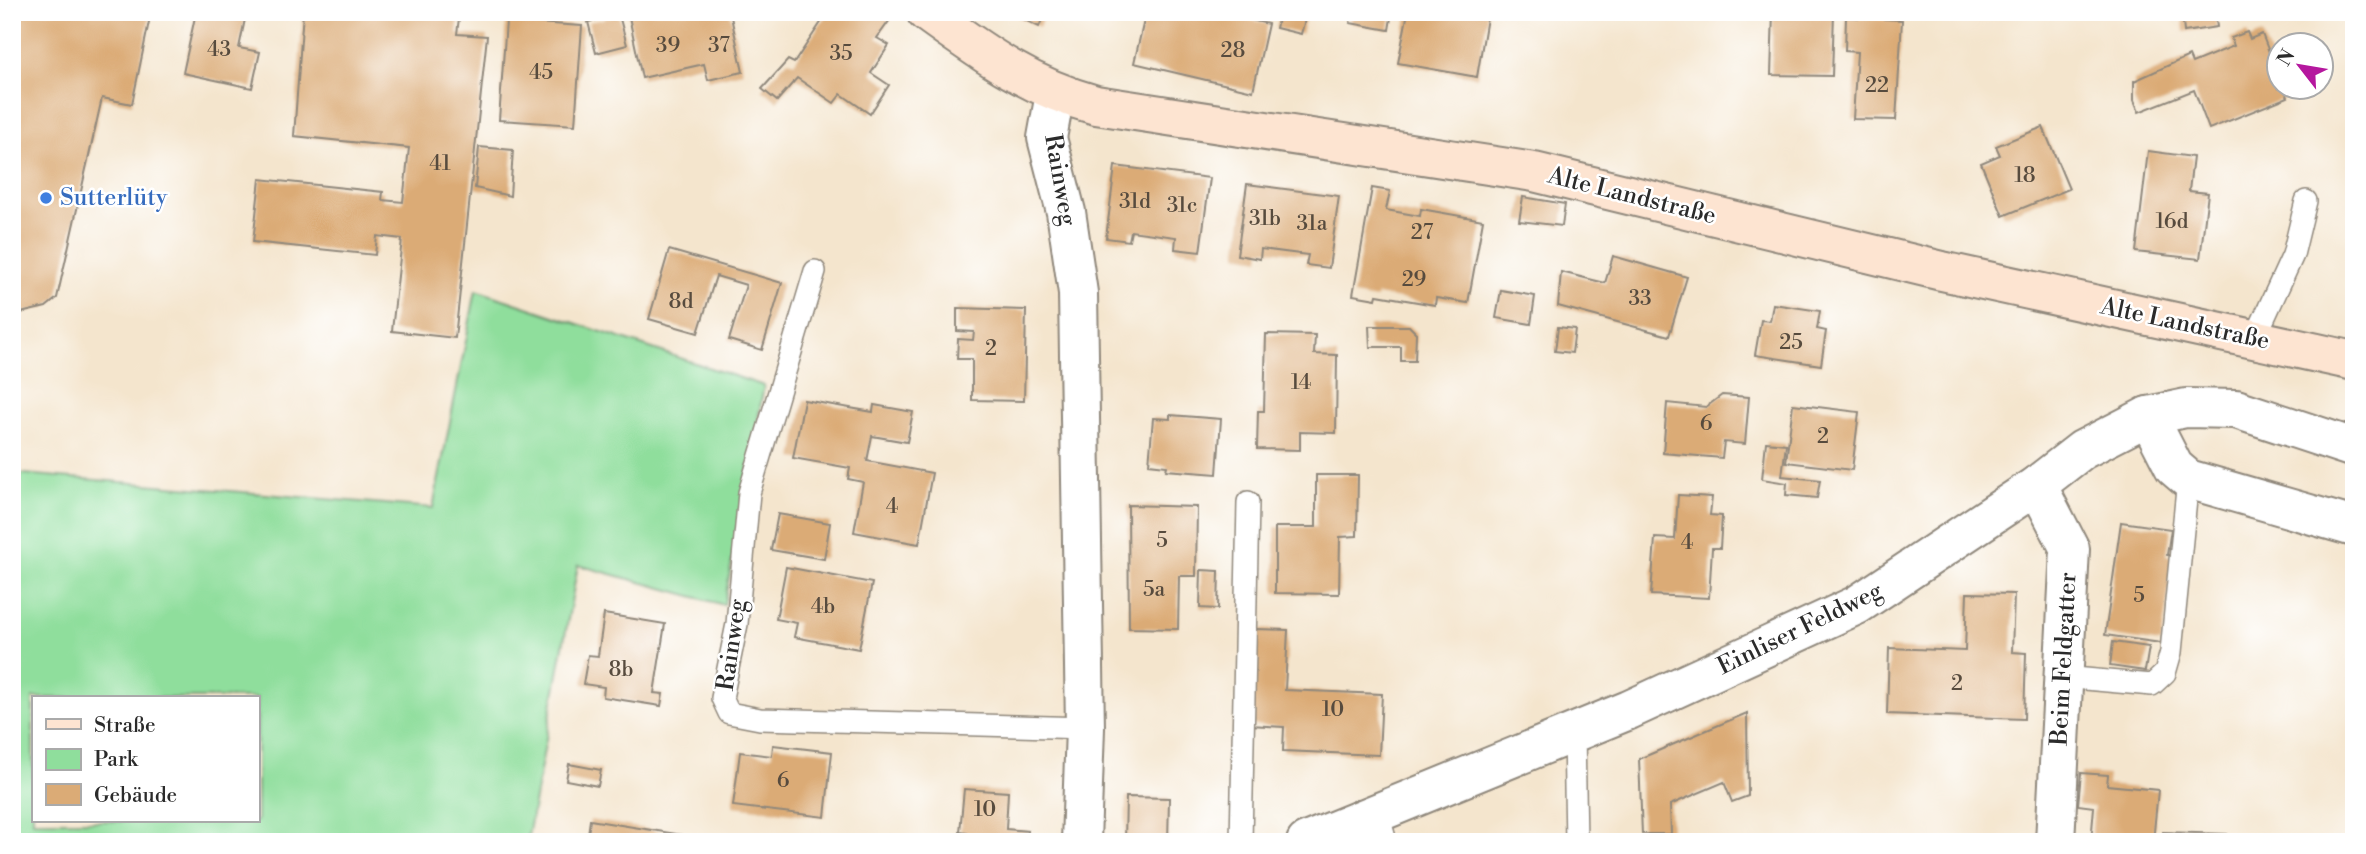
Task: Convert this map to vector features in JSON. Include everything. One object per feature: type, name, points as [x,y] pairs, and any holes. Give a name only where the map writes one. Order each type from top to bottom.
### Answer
[{"type":"main road","name":"Alte Landstraße","points":[[926,12],[1018,75],[1055,94],[1127,111],[1534,172],[1942,271],[2354,362]]},
{"type":"street","name":"Rainweg","points":[[1055,94],[1047,138],[1066,212],[1078,293],[1085,728],[1081,842]]},
{"type":"street","name":"Einliser Feldweg","points":[[1306,842],[1382,827],[1574,733],[1857,605],[2036,485],[2082,450],[2148,416],[2186,408],[2236,409],[2354,448]]},
{"type":"street","points":[[2148,416],[2174,467],[2188,479],[2354,527]]},
{"type":"street","name":"Beim Feldgatter","points":[[2036,485],[2070,549],[2054,842]]},
{"type":"lane","points":[[2255,338],[2293,255],[2306,201]]},
{"type":"lane","name":"Rainweg","points":[[815,271],[749,493],[737,624],[722,698],[729,713],[760,719],[1085,728]]},
{"type":"lane","points":[[2063,677],[2152,685],[2165,673],[2171,653],[2188,479]]},
{"type":"lane","points":[[1241,842],[1248,502]]},
{"type":"lane","points":[[1574,733],[1576,842]]},
{"type":"green space","points":[[476,290],[764,386],[724,605],[578,565],[527,842],[12,842],[12,473],[433,508]]},
{"type":"building","name":"Sutterlüty","points":[[12,12],[151,12],[132,104],[102,98],[57,298],[46,307],[12,315]]},
{"type":"building","points":[[196,12],[245,19],[239,48],[260,52],[252,88],[183,73]]},
{"type":"building","points":[[303,12],[406,12],[459,18],[457,34],[487,36],[455,338],[392,331],[402,239],[377,236],[375,255],[253,242],[260,179],[383,192],[382,200],[403,202],[409,148],[294,136]]},
{"type":"building","points":[[628,12],[730,12],[743,72],[708,80],[704,64],[642,78]]},
{"type":"building","points":[[828,12],[885,12],[892,17],[877,38],[889,45],[871,73],[889,85],[870,114],[841,94],[834,103],[797,78],[777,101],[762,89],[788,60],[794,63]]},
{"type":"building","points":[[1008,12],[1045,12],[1039,27]]},
{"type":"building","points":[[1146,12],[1249,12],[1247,19],[1268,24],[1253,91],[1134,63]]},
{"type":"building","points":[[1280,12],[1306,16],[1301,34],[1276,28]]},
{"type":"building","points":[[1352,12],[1392,12],[1389,30],[1350,23]]},
{"type":"building","points":[[1408,12],[1488,12],[1477,77],[1398,63]]},
{"type":"building","points":[[1773,12],[1834,12],[1832,76],[1771,75]]},
{"type":"building","points":[[2182,12],[2215,12],[2217,27],[2184,32]]},
{"type":"building","points":[[619,15],[627,45],[596,53],[588,22]]},
{"type":"building","points":[[1846,17],[1902,20],[1896,120],[1853,119],[1857,52],[1845,51]]},
{"type":"building","points":[[506,21],[582,26],[575,125],[499,120]]},
{"type":"building","points":[[2247,32],[2250,39],[2262,34],[2264,102],[2276,102],[2209,129],[2194,90],[2139,112],[2134,100],[2134,81],[2189,56],[2192,63],[2234,46],[2231,38]]},
{"type":"building","points":[[2043,127],[2069,189],[2003,216],[1981,163],[2000,155],[1996,146]]},
{"type":"building","points":[[479,147],[513,150],[510,196],[475,188]]},
{"type":"building","points":[[2148,151],[2193,157],[2189,191],[2208,193],[2200,259],[2136,252]]},
{"type":"building","points":[[1115,166],[1210,178],[1200,252],[1175,249],[1176,237],[1131,231],[1129,241],[1106,238]]},
{"type":"building","points":[[1247,184],[1339,196],[1329,268],[1306,265],[1308,255],[1261,249],[1260,259],[1237,255]]},
{"type":"building","points":[[1372,188],[1390,191],[1386,210],[1420,216],[1421,209],[1483,220],[1468,303],[1436,298],[1435,305],[1377,295],[1376,299],[1353,295]]},
{"type":"building","points":[[1523,197],[1565,204],[1562,226],[1519,221]]},
{"type":"building","points":[[669,250],[782,283],[762,350],[729,340],[746,285],[716,276],[698,333],[649,319]]},
{"type":"building","points":[[1613,256],[1687,277],[1669,336],[1558,306],[1561,272],[1605,283]]},
{"type":"building","points":[[1501,290],[1535,296],[1531,324],[1496,318]]},
{"type":"building","points":[[1773,304],[1820,311],[1817,329],[1826,331],[1821,365],[1755,355],[1761,320],[1770,321]]},
{"type":"building","points":[[957,308],[1026,310],[1024,401],[972,400],[972,359],[957,359],[958,339],[973,340],[974,332],[957,331]]},
{"type":"building","points":[[1369,326],[1409,326],[1416,333],[1415,361],[1401,361],[1401,347],[1370,347]]},
{"type":"building","points":[[1558,327],[1575,329],[1572,353],[1555,351]]},
{"type":"building","points":[[1266,334],[1315,335],[1314,354],[1337,355],[1336,433],[1300,432],[1300,450],[1257,449],[1258,411],[1264,411]]},
{"type":"building","points":[[1722,395],[1749,397],[1745,444],[1724,442],[1722,458],[1663,453],[1667,403],[1706,407]]},
{"type":"building","points":[[804,400],[873,412],[874,405],[913,412],[907,442],[872,436],[867,461],[932,473],[919,544],[854,532],[863,482],[848,479],[850,468],[793,458]]},
{"type":"building","points":[[1793,404],[1859,412],[1852,470],[1786,462]]},
{"type":"building","points":[[1170,415],[1221,419],[1217,474],[1166,470],[1167,466],[1149,464],[1153,418],[1170,419]]},
{"type":"building","points":[[1766,442],[1786,444],[1782,476],[1820,480],[1817,498],[1786,495],[1787,483],[1762,479]]},
{"type":"building","points":[[1316,475],[1358,475],[1357,536],[1340,537],[1339,594],[1275,593],[1275,527],[1316,527]]},
{"type":"building","points":[[1678,495],[1712,497],[1710,515],[1722,516],[1720,548],[1712,548],[1709,598],[1651,595],[1655,538],[1675,539]]},
{"type":"building","points":[[1128,505],[1197,507],[1196,576],[1179,576],[1178,629],[1129,628]]},
{"type":"building","points":[[778,514],[830,523],[824,559],[771,550]]},
{"type":"building","points":[[2121,522],[2171,529],[2167,555],[2174,556],[2161,643],[2105,635]]},
{"type":"building","points":[[786,567],[872,583],[859,649],[794,637],[797,623],[776,619]]},
{"type":"building","points":[[1201,570],[1219,571],[1218,609],[1200,608]]},
{"type":"building","points":[[1967,593],[2014,594],[2012,652],[2026,653],[2024,719],[1887,714],[1889,648],[1965,651]]},
{"type":"building","points":[[604,614],[665,624],[654,693],[663,694],[661,706],[603,697],[604,687],[583,684],[588,655],[598,656]]},
{"type":"building","points":[[1255,629],[1288,630],[1285,690],[1382,694],[1379,755],[1283,751],[1284,727],[1250,725]]},
{"type":"building","points":[[2113,642],[2149,647],[2145,671],[2110,666]]},
{"type":"building","points":[[1747,713],[1748,796],[1732,802],[1724,782],[1670,805],[1671,834],[1642,834],[1639,759]]},
{"type":"building","points":[[773,745],[832,752],[825,817],[733,806],[740,752],[772,756]]},
{"type":"building","points":[[569,764],[601,770],[598,786],[566,780]]},
{"type":"building","points":[[2081,773],[2108,775],[2107,785],[2158,790],[2153,842],[2091,842],[2094,807],[2078,805]]},
{"type":"building","points":[[964,789],[1008,792],[1006,829],[1028,831],[1027,842],[966,842],[967,833],[960,832]]},
{"type":"building","points":[[1126,797],[1169,798],[1168,842],[1125,842]]},
{"type":"building","points":[[590,820],[695,837],[694,842],[587,842]]},
{"type":"building","points":[[2163,832],[2227,834],[2226,842],[2163,842]]},
{"type":"place","name":"Sutterlüty","points":[[46,198]]}]
